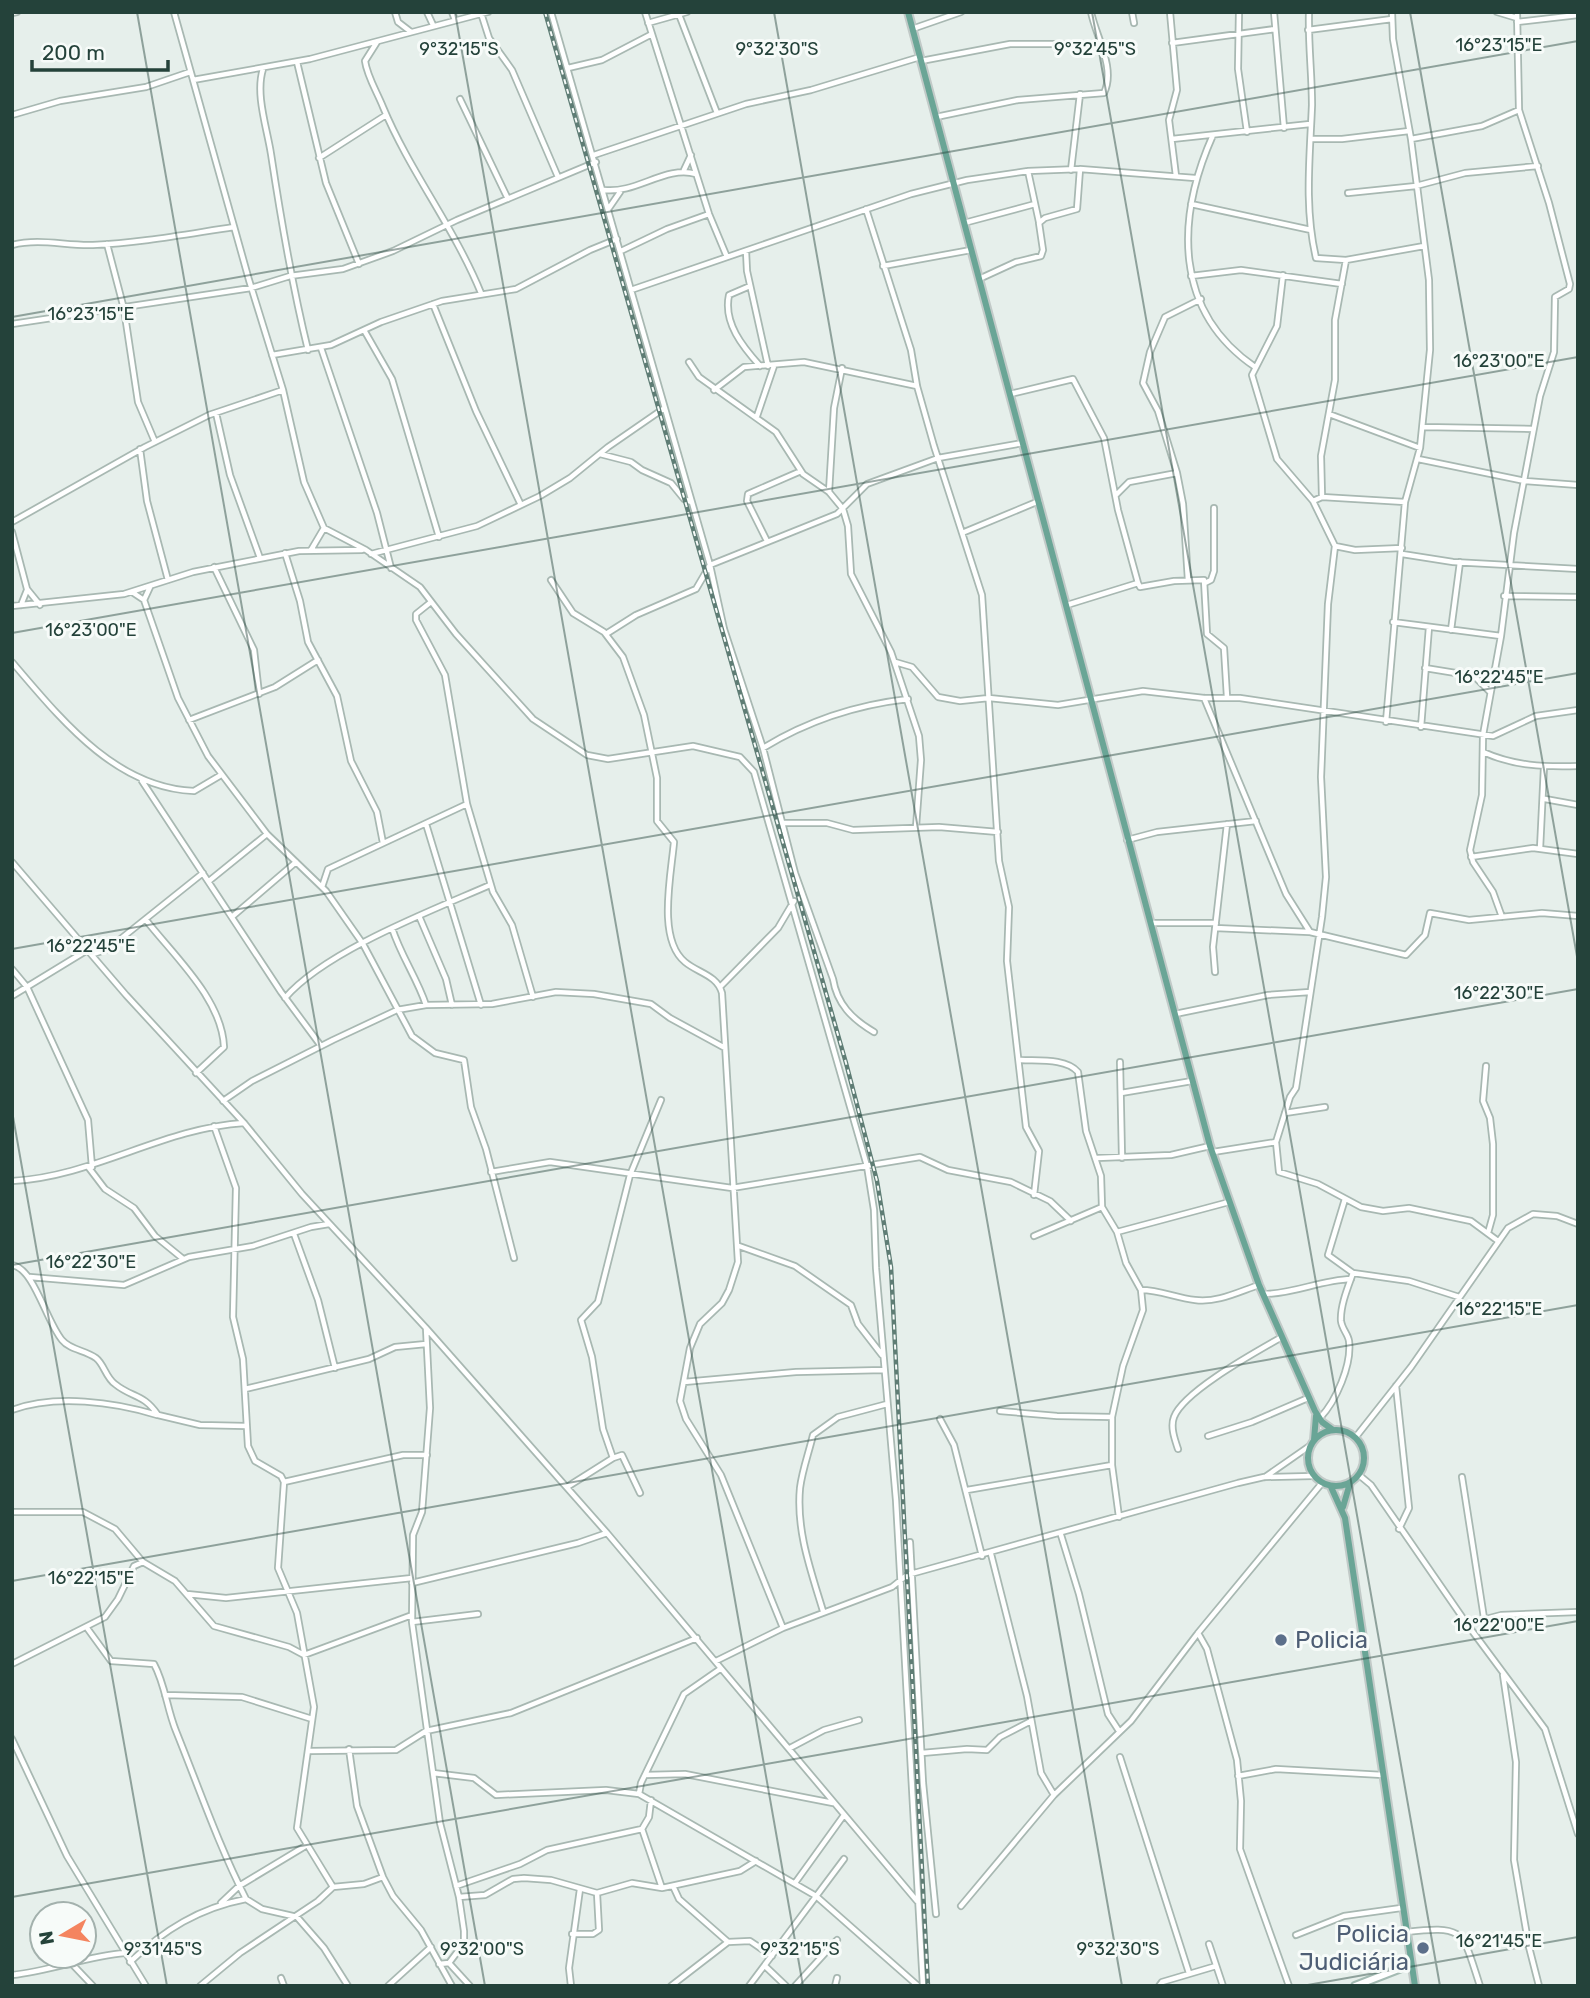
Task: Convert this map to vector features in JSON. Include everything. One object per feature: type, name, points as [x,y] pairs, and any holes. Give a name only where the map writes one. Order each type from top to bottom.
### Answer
[{"type":"main road","points":[[908,12],[1211,1149],[1259,1285],[1308,1398],[1320,1419],[1334,1430],[1355,1438],[1364,1456],[1359,1475],[1350,1483],[1331,1487],[1313,1476],[1308,1465],[1315,1411]]},
{"type":"main road","points":[[1312,1443],[1334,1430]]},
{"type":"main road","points":[[1343,1509],[1350,1483]]},
{"type":"main road","points":[[1331,1487],[1343,1509],[1409,1965],[1415,1986]]},
{"type":"street","points":[[174,12],[251,288],[283,390],[304,482],[324,528],[368,552],[420,587],[541,726],[587,755],[598,759],[693,746],[740,757],[754,772],[794,901],[818,1002],[867,1166],[874,1210],[884,1370],[896,1500],[898,1581],[922,1978],[919,1985],[816,1896],[639,1794],[606,1790],[496,1796],[474,1778],[433,1773]]},
{"type":"street","points":[[396,12],[401,24],[412,32]]},
{"type":"street","points":[[426,12],[433,25]]},
{"type":"street","points":[[452,12],[455,20]]},
{"type":"street","points":[[193,80],[297,62],[488,12]]},
{"type":"street","points":[[551,12],[710,565],[724,629],[763,748],[795,873],[833,979],[836,996],[855,1018],[874,1032]]},
{"type":"street","points":[[645,12],[709,214],[727,257]]},
{"type":"street","points":[[648,23],[687,12]]},
{"type":"street","points":[[912,29],[961,12]]},
{"type":"street","points":[[936,117],[993,104],[1101,94],[1106,90],[1106,55],[1099,44],[1091,12]]},
{"type":"street","points":[[1132,12],[1134,23]]},
{"type":"street","points":[[1170,12],[1177,90],[1169,114],[1176,176]]},
{"type":"street","points":[[1239,12],[1238,68],[1247,132]]},
{"type":"street","points":[[1274,12],[1284,128]]},
{"type":"street","points":[[1309,12],[1311,139],[1307,159],[1311,230],[1316,258],[1346,260],[1424,246]]},
{"type":"street","points":[[1497,12],[1517,17],[1578,15]]},
{"type":"street","points":[[481,13],[489,38],[512,71],[558,177]]},
{"type":"street","points":[[679,13],[717,113]]},
{"type":"street","points":[[1308,30],[1392,15],[1424,246],[1431,327],[1420,448],[1405,502],[1386,722]]},
{"type":"street","points":[[1502,918],[1493,892],[1471,857],[1482,795],[1483,735],[1533,429],[1554,352],[1555,297],[1570,287],[1538,166],[1519,110],[1517,17]]},
{"type":"street","points":[[1172,43],[1275,29]]},
{"type":"street","points":[[568,68],[602,60],[652,34]]},
{"type":"street","points":[[377,42],[365,64],[386,115],[416,177],[449,224],[481,293]]},
{"type":"street","points":[[594,155],[717,113],[920,59],[1010,44],[1099,44]]},
{"type":"street","points":[[297,62],[319,158],[331,197],[359,264]]},
{"type":"street","points":[[264,69],[260,79],[290,276],[308,350]]},
{"type":"street","points":[[252,70],[260,79]]},
{"type":"street","points":[[12,115],[60,101],[146,87],[190,72]]},
{"type":"street","points":[[1071,170],[1080,94]]},
{"type":"street","points":[[460,99],[508,199]]},
{"type":"street","points":[[1411,139],[1482,126],[1519,110]]},
{"type":"street","points":[[319,158],[386,115]]},
{"type":"street","points":[[1172,139],[1310,124]]},
{"type":"street","points":[[1311,139],[1342,139],[1409,131]]},
{"type":"street","points":[[1213,135],[1195,178],[1188,223],[1193,290],[1231,350],[1255,367]]},
{"type":"street","points":[[684,170],[691,155]]},
{"type":"street","points":[[12,324],[251,288],[290,276],[333,271],[359,264],[596,162]]},
{"type":"street","points":[[1348,194],[1416,186],[1465,173],[1538,166]]},
{"type":"street","points":[[1039,223],[1045,218],[1077,209],[1080,169]]},
{"type":"street","points":[[631,290],[866,209],[953,185],[1028,172],[1080,169],[1195,178]]},
{"type":"street","points":[[604,190],[620,192],[684,170],[696,174]]},
{"type":"street","points":[[978,279],[1016,262],[1041,256],[1044,250],[1028,172]]},
{"type":"street","points":[[608,208],[620,192]]},
{"type":"street","points":[[964,223],[1035,204]]},
{"type":"street","points":[[1191,204],[1311,230]]},
{"type":"street","points":[[866,209],[911,349],[917,386],[984,605],[1000,870],[1009,907],[1007,961],[1026,1127],[1039,1151],[1034,1195]]},
{"type":"street","points":[[621,251],[667,229],[709,214]]},
{"type":"street","points":[[12,245],[41,240],[107,244],[234,227]]},
{"type":"street","points":[[272,355],[321,348],[433,304],[481,293],[516,289],[590,250],[617,239]]},
{"type":"street","points":[[107,244],[124,309],[138,402],[155,442]]},
{"type":"street","points":[[883,266],[971,250]]},
{"type":"street","points":[[746,251],[750,286],[771,366],[757,416]]},
{"type":"street","points":[[1322,497],[1321,456],[1335,380],[1335,320],[1346,260]]},
{"type":"street","points":[[1191,276],[1234,270],[1342,284]]},
{"type":"street","points":[[1283,275],[1277,326],[1252,378],[1275,453],[1313,501],[1335,546],[1328,604],[1321,777],[1326,877],[1296,1088],[1284,1113],[1276,1142],[1279,1172],[1318,1184],[1345,1199],[1375,1210],[1409,1208],[1471,1221],[1498,1241]]},
{"type":"street","points":[[750,286],[729,295],[728,307],[738,341],[760,367]]},
{"type":"street","points":[[1188,580],[1183,504],[1177,473],[1158,411],[1144,379],[1150,352],[1165,317],[1201,299]]},
{"type":"street","points":[[433,304],[476,411],[521,505]]},
{"type":"street","points":[[364,330],[380,363],[392,379],[439,537]]},
{"type":"street","points":[[321,348],[377,513],[391,569]]},
{"type":"street","points":[[689,362],[699,377],[715,390],[757,416],[786,444],[801,471],[829,492],[843,509],[848,526],[851,574],[895,662],[919,736],[921,760],[916,827]]},
{"type":"street","points":[[715,390],[741,368],[804,362],[917,386]]},
{"type":"street","points":[[829,492],[834,408],[842,368]]},
{"type":"street","points":[[1010,394],[1073,379],[1104,438],[1140,587],[1188,580],[1205,583],[1211,580],[1214,571],[1214,508]]},
{"type":"street","points":[[12,522],[140,449],[216,413],[283,390]]},
{"type":"street","points":[[12,606],[40,605],[132,592],[214,567],[285,553],[386,550],[477,526],[559,486],[599,454],[664,409]]},
{"type":"street","points":[[216,413],[230,475],[260,558]]},
{"type":"street","points":[[1328,414],[1420,448]]},
{"type":"street","points":[[1423,426],[1533,429]]},
{"type":"street","points":[[606,634],[636,614],[696,589],[710,565],[843,509],[866,484],[938,458],[1023,443]]},
{"type":"street","points":[[140,449],[147,501],[168,580]]},
{"type":"street","points":[[599,454],[631,462],[671,483],[684,499],[692,502]]},
{"type":"street","points":[[1418,459],[1525,481],[1578,485]]},
{"type":"street","points":[[768,541],[747,501],[748,494],[801,471]]},
{"type":"street","points":[[1116,496],[1129,482],[1177,473]]},
{"type":"street","points":[[1313,501],[1322,497],[1405,502]]},
{"type":"street","points":[[962,533],[1040,500]]},
{"type":"street","points":[[310,551],[324,528]]},
{"type":"street","points":[[12,531],[27,589],[40,605]]},
{"type":"street","points":[[1335,546],[1402,551],[1460,562],[1578,569]]},
{"type":"street","points":[[285,553],[290,578],[300,601],[308,642],[337,696],[353,768],[377,812],[383,843]]},
{"type":"street","points":[[1451,630],[1460,562]]},
{"type":"street","points":[[214,567],[254,650],[259,694]]},
{"type":"street","points":[[551,580],[573,613],[606,634],[623,657],[637,691],[651,753],[656,778],[657,821],[674,842],[669,894],[670,940],[673,949],[687,964],[709,976],[720,987],[738,1262],[722,1303],[700,1324],[690,1348],[682,1410],[721,1475],[783,1628]]},
{"type":"street","points":[[1067,605],[1138,583]]},
{"type":"street","points":[[1205,583],[1207,634],[1224,648],[1227,697]]},
{"type":"street","points":[[144,600],[150,587]]},
{"type":"street","points":[[21,605],[27,589]]},
{"type":"street","points":[[132,592],[144,600],[189,720],[221,775],[267,834],[322,887],[363,944],[412,1036],[430,1051],[463,1058],[471,1107],[514,1258]]},
{"type":"street","points":[[1504,596],[1578,597]]},
{"type":"street","points":[[431,601],[416,614],[416,620],[445,675],[467,804],[491,885],[512,925],[533,997]]},
{"type":"street","points":[[1393,622],[1501,636]]},
{"type":"street","points":[[1421,727],[1429,626]]},
{"type":"street","points":[[189,720],[259,694],[318,660]]},
{"type":"street","points":[[12,662],[64,722],[114,765],[142,780],[194,791],[221,775]]},
{"type":"street","points":[[895,662],[912,667],[938,697],[960,701],[989,698],[1046,705],[1091,702],[1113,695],[1143,691],[1203,698],[1227,697],[1483,735],[1498,735],[1536,716],[1578,710]]},
{"type":"street","points":[[1425,668],[1474,676],[1490,692]]},
{"type":"street","points":[[1203,698],[1286,894],[1310,932]]},
{"type":"street","points":[[763,748],[834,713],[871,703],[908,699]]},
{"type":"street","points":[[1483,752],[1508,763],[1544,767],[1578,766]]},
{"type":"street","points":[[1539,849],[1544,767]]},
{"type":"street","points":[[142,780],[285,998],[320,1046]]},
{"type":"street","points":[[1544,799],[1578,805]]},
{"type":"street","points":[[322,887],[328,869],[467,804]]},
{"type":"street","points":[[1128,840],[1157,832],[1256,821]]},
{"type":"street","points":[[783,823],[827,823],[853,830],[916,827],[998,832]]},
{"type":"street","points":[[426,824],[438,855],[449,903],[481,1004]]},
{"type":"street","points":[[1215,972],[1213,947],[1227,824]]},
{"type":"street","points":[[209,881],[267,834]]},
{"type":"street","points":[[1471,857],[1539,849],[1578,854]]},
{"type":"street","points":[[233,916],[296,862]]},
{"type":"street","points":[[13,865],[607,1532],[917,1902]]},
{"type":"street","points":[[93,954],[108,949],[203,873]]},
{"type":"street","points":[[285,998],[302,980],[392,928],[491,885]]},
{"type":"street","points":[[720,987],[778,928],[794,901]]},
{"type":"street","points":[[1150,923],[1310,932],[1406,955],[1425,935],[1430,913],[1469,920],[1542,913],[1578,916]]},
{"type":"street","points":[[419,916],[446,979],[452,1005]]},
{"type":"street","points":[[146,920],[199,988],[218,1019],[224,1047],[196,1073]]},
{"type":"street","points":[[392,928],[401,957],[414,973],[426,1005]]},
{"type":"street","points":[[12,996],[89,949]]},
{"type":"street","points":[[100,962],[108,949]]},
{"type":"street","points":[[12,970],[27,987],[88,1120],[90,1167],[105,1189],[134,1208],[155,1236],[183,1259]]},
{"type":"street","points":[[223,1101],[252,1081],[320,1046],[397,1010],[426,1005],[481,1004],[565,992],[651,1004],[725,1048]]},
{"type":"street","points":[[1174,1015],[1268,995],[1310,992]]},
{"type":"street","points":[[1020,1060],[1057,1062],[1076,1069],[1085,1104],[1086,1131],[1097,1158],[1102,1207],[1117,1232],[1126,1264],[1141,1290],[1141,1320],[1123,1366],[1112,1417],[1112,1465],[1119,1517]]},
{"type":"street","points":[[1120,1062],[1122,1158]]},
{"type":"street","points":[[1486,1066],[1483,1101],[1490,1118],[1493,1144],[1493,1209],[1488,1233]]},
{"type":"street","points":[[1121,1093],[1192,1081]]},
{"type":"street","points":[[613,1458],[603,1429],[592,1357],[581,1321],[598,1301],[630,1175],[660,1100]]},
{"type":"street","points":[[1284,1113],[1325,1107]]},
{"type":"street","points":[[12,1181],[35,1180],[90,1167],[135,1148],[214,1126],[244,1123]]},
{"type":"street","points":[[214,1126],[236,1188],[233,1323],[243,1359],[246,1426],[251,1455],[284,1482]]},
{"type":"street","points":[[1097,1158],[1171,1155],[1276,1142]]},
{"type":"street","points":[[491,1172],[545,1162],[732,1188],[920,1157],[955,1171],[1005,1179],[1054,1204],[1071,1221]]},
{"type":"street","points":[[1345,1199],[1328,1255],[1353,1273],[1409,1281],[1460,1297]]},
{"type":"street","points":[[1117,1232],[1229,1202]]},
{"type":"street","points":[[1034,1237],[1102,1207]]},
{"type":"street","points":[[1355,1438],[1396,1386],[1498,1241],[1515,1222],[1533,1214],[1556,1216],[1578,1224]]},
{"type":"street","points":[[30,1277],[124,1285],[183,1259],[234,1250],[330,1224]]},
{"type":"street","points":[[294,1234],[318,1300],[335,1368]]},
{"type":"street","points":[[739,1246],[795,1266],[850,1305],[858,1324],[883,1356]]},
{"type":"street","points":[[12,1265],[21,1267],[30,1277],[45,1315],[61,1339],[96,1358],[114,1384],[148,1400],[158,1415]]},
{"type":"street","points":[[1320,1419],[1334,1396],[1348,1357],[1349,1337],[1341,1322],[1353,1273]]},
{"type":"street","points":[[1263,1294],[1284,1294],[1311,1283],[1351,1279]]},
{"type":"street","points":[[1141,1290],[1157,1290],[1205,1301],[1259,1285]]},
{"type":"street","points":[[426,1328],[430,1408],[422,1512],[413,1535],[412,1619],[440,1823],[459,1897],[464,1943],[449,1963],[439,1964]]},
{"type":"street","points":[[1178,1449],[1173,1419],[1180,1409],[1235,1364],[1282,1337]]},
{"type":"street","points":[[245,1389],[369,1359],[395,1347],[426,1344]]},
{"type":"street","points":[[684,1382],[796,1372],[884,1370]]},
{"type":"street","points":[[1396,1386],[1409,1508],[1399,1529]]},
{"type":"street","points":[[1208,1436],[1252,1422],[1308,1398]]},
{"type":"street","points":[[12,1410],[75,1402],[122,1405],[200,1425],[246,1426]]},
{"type":"street","points":[[823,1611],[802,1537],[799,1514],[800,1486],[813,1435],[816,1430],[838,1417],[887,1404]]},
{"type":"street","points":[[1000,1411],[1112,1417]]},
{"type":"street","points":[[940,1419],[954,1445],[982,1556]]},
{"type":"street","points":[[1264,1477],[1312,1443]]},
{"type":"street","points":[[284,1482],[403,1455],[427,1455]]},
{"type":"street","points":[[567,1487],[622,1455],[640,1493]]},
{"type":"street","points":[[967,1490],[1112,1465]]},
{"type":"street","points":[[1359,1475],[1371,1485],[1399,1529],[1548,1734],[1578,1834]]},
{"type":"street","points":[[716,1661],[783,1628],[912,1574],[1264,1477],[1313,1476]]},
{"type":"street","points":[[1462,1477],[1485,1618]]},
{"type":"street","points":[[284,1482],[278,1568],[281,1580],[290,1591],[313,1699],[310,1751],[297,1829],[333,1887]]},
{"type":"street","points":[[961,1906],[1054,1795],[1131,1721],[1198,1633],[1322,1483]]},
{"type":"street","points":[[12,1512],[83,1512],[116,1529],[143,1562],[175,1581],[214,1626],[304,1655],[412,1619],[478,1614]]},
{"type":"street","points":[[187,1594],[226,1598],[412,1581],[578,1543],[607,1532]]},
{"type":"street","points":[[1061,1535],[1079,1594],[1108,1714],[1119,1731]]},
{"type":"street","points":[[910,1542],[922,1753],[936,1913]]},
{"type":"street","points":[[991,1554],[1041,1773],[1054,1795]]},
{"type":"street","points":[[12,1664],[86,1628],[108,1613],[134,1566],[143,1562]]},
{"type":"street","points":[[1467,1624],[1501,1615],[1578,1612]]},
{"type":"street","points":[[86,1628],[111,1661],[154,1664],[206,1800],[211,1827],[246,1899],[262,1909],[298,1917],[324,1948],[348,1986]]},
{"type":"street","points":[[1198,1633],[1208,1649],[1236,1754],[1241,1801],[1240,1849],[1289,1986]]},
{"type":"street","points":[[310,1751],[396,1750],[426,1731],[511,1713],[698,1638]]},
{"type":"street","points":[[639,1794],[645,1774],[684,1694],[720,1669]]},
{"type":"street","points":[[1503,1673],[1516,1762],[1514,1860],[1529,1947],[1539,1986]]},
{"type":"street","points":[[164,1695],[242,1697],[312,1719]]},
{"type":"street","points":[[790,1748],[824,1730],[859,1720]]},
{"type":"street","points":[[922,1753],[971,1748],[987,1750],[1000,1737],[1031,1721]]},
{"type":"street","points":[[12,1739],[67,1856],[146,1986]]},
{"type":"street","points":[[349,1749],[357,1806],[383,1877],[431,1947],[452,1986]]},
{"type":"street","points":[[1121,1756],[1189,1973]]},
{"type":"street","points":[[1237,1776],[1276,1769],[1383,1775]]},
{"type":"street","points":[[645,1774],[685,1773],[834,1803]]},
{"type":"street","points":[[651,1800],[649,1816],[642,1829],[662,1888]]},
{"type":"street","points":[[795,1884],[844,1815]]},
{"type":"street","points":[[456,1886],[520,1864],[547,1850],[642,1829]]},
{"type":"street","points":[[220,1904],[239,1886],[307,1845]]},
{"type":"street","points":[[749,1986],[844,1859]]},
{"type":"street","points":[[459,1897],[485,1895],[513,1879],[524,1878],[551,1880],[597,1893],[632,1883],[662,1888],[740,1871],[756,1861]]},
{"type":"street","points":[[200,1986],[250,1946],[298,1917],[333,1887],[364,1884],[383,1877]]},
{"type":"street","points":[[673,1886],[679,1899],[728,1942]]},
{"type":"street","points":[[570,1986],[572,1934],[580,1889]]},
{"type":"street","points":[[572,1934],[593,1934],[599,1930],[597,1893]]},
{"type":"street","points":[[130,1962],[153,1940],[192,1916],[220,1904],[246,1899]]},
{"type":"street","points":[[1296,1935],[1344,1916],[1401,1908]]},
{"type":"street","points":[[1405,1932],[1439,1928],[1457,1932],[1465,1944],[1480,1986]]},
{"type":"street","points":[[796,1986],[837,1940]]},
{"type":"street","points":[[671,1986],[728,1942],[750,1941],[772,1956]]},
{"type":"street","points":[[1209,1944],[1223,1986]]},
{"type":"street","points":[[388,1986],[431,1947]]},
{"type":"street","points":[[98,1956],[125,1953]]},
{"type":"street","points":[[449,1963],[470,1986]]},
{"type":"street","points":[[1354,1986],[1409,1965]]},
{"type":"street","points":[[765,1966],[786,1986]]},
{"type":"street","points":[[1159,1986],[1189,1973],[1216,1966]]},
{"type":"street","points":[[12,1975],[42,1970]]},
{"type":"street","points":[[78,1970],[93,1986]]},
{"type":"street","points":[[281,1978],[284,1986]]},
{"type":"street","points":[[835,1986],[837,1978]]},
{"type":"railway","points":[[545,12],[846,1063],[877,1181],[891,1267],[928,1986]]},
{"type":"place","name":"Policia","points":[[1281,1640]]},
{"type":"place","name":"Policia Judiciária","points":[[1423,1948]]}]
